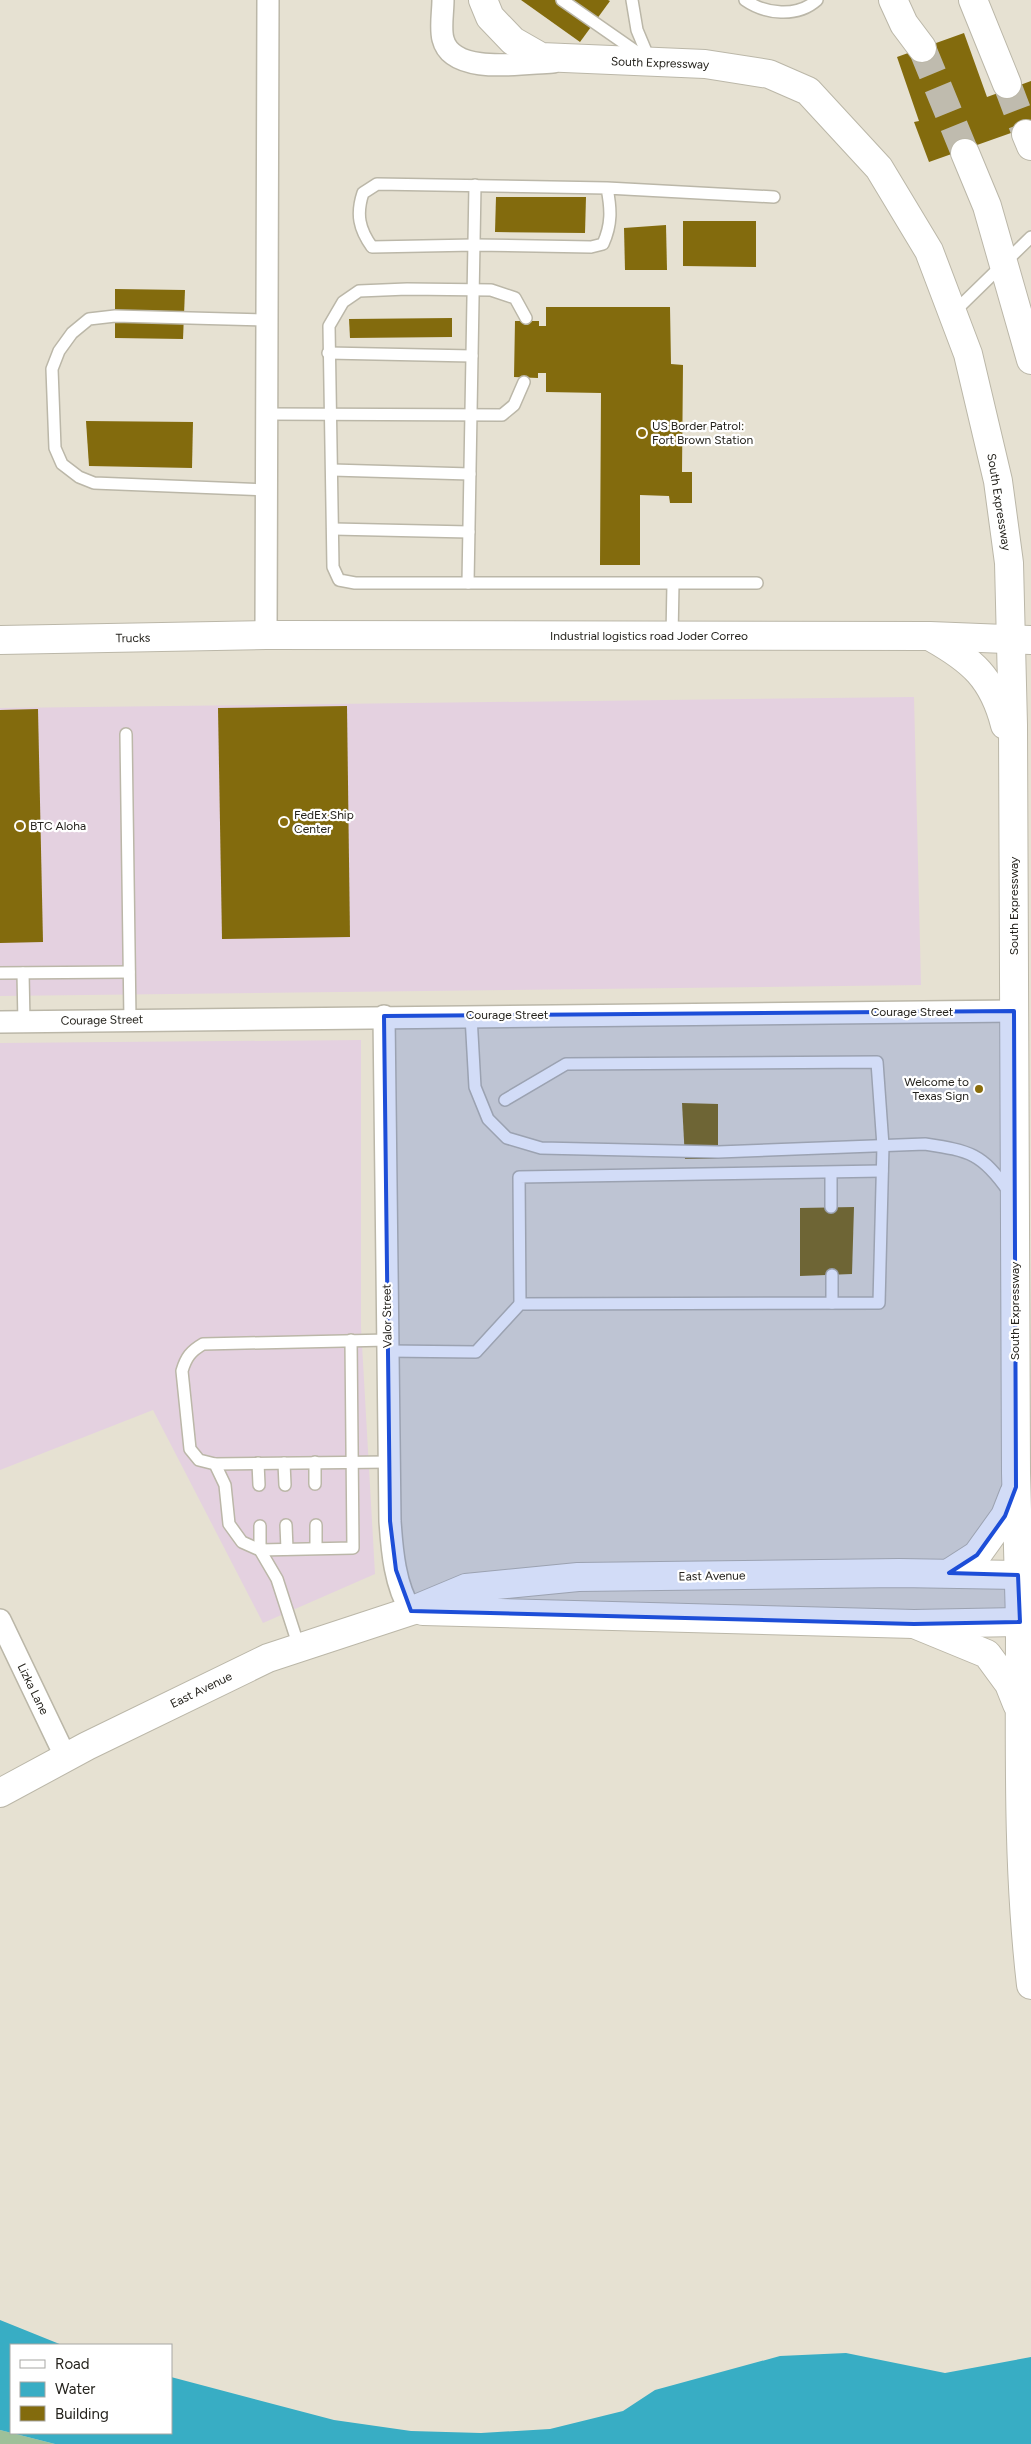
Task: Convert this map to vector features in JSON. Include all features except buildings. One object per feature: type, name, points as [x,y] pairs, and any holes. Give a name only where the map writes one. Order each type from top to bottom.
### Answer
[{"type":"main road","name":"South Expressway","points":[[483,0],[490,17],[513,41],[541,57],[705,64],[769,74],[808,91],[879,168],[929,251],[968,354],[998,481],[1021,639],[1013,760],[1016,1487],[1020,1622],[1020,1838],[1025,1934],[1031,1984]]},
{"type":"main road","points":[[893,0],[904,24],[922,48]]},
{"type":"main road","points":[[904,0],[922,48]]},
{"type":"main road","points":[[908,0],[922,48]]},
{"type":"main road","points":[[914,0],[922,48]]},
{"type":"main road","points":[[973,0],[1007,84]]},
{"type":"main road","points":[[965,153],[987,206],[1002,265],[1031,360]]},
{"type":"main road","name":"Industrial logistics road Joder Correo","points":[[266,635],[930,636],[1021,639]]},
{"type":"main road","name":"Trucks","points":[[0,640],[266,635]]},
{"type":"main road","points":[[930,636],[958,652],[984,675],[1000,707],[1013,760]]},
{"type":"main road","points":[[949,1573],[977,1555],[1005,1516],[1016,1487]]},
{"type":"main road","name":"East Avenue","points":[[0,1793],[66,1758],[268,1658],[411,1611],[466,1588],[569,1578],[949,1573],[1018,1575]]},
{"type":"main road","name":"East Avenue","points":[[411,1611],[489,1611],[564,1616],[914,1624],[1020,1622]]},
{"type":"main road","points":[[914,1624],[987,1654],[1009,1684],[1020,1710]]},
{"type":"street","points":[[266,635],[268,0]]},
{"type":"street","name":"South Expressway","points":[[443,0],[443,38],[448,48],[458,59],[479,64],[602,61]]},
{"type":"street","name":"Courage Street","points":[[0,1022],[384,1016],[1014,1011]]},
{"type":"street","name":"Valor Street","points":[[384,1016],[389,1462],[392,1550],[406,1604],[411,1611]]},
{"type":"street","name":"Lizka Lane","points":[[0,1620],[7,1652],[66,1758]]},
{"type":"lane","points":[[562,0],[650,62]]},
{"type":"lane","points":[[632,0],[637,30],[650,62]]},
{"type":"lane","points":[[745,0],[756,8],[788,13],[810,6],[817,0]]},
{"type":"lane","points":[[607,188],[611,211],[610,230],[603,244],[591,247],[474,245],[372,247],[361,232],[358,208],[363,193],[377,184],[607,188],[774,197]]},
{"type":"lane","points":[[468,583],[475,185]]},
{"type":"lane","points":[[952,314],[1031,237]]},
{"type":"lane","points":[[526,318],[515,298],[491,290],[407,289],[359,291],[343,302],[329,326],[328,353],[331,414],[333,567],[339,580],[355,583],[757,583]]},
{"type":"lane","points":[[266,490],[94,483],[79,477],[62,464],[55,448],[52,369],[59,351],[72,333],[89,319],[115,316],[267,320]]},
{"type":"lane","points":[[328,353],[472,356]]},
{"type":"lane","points":[[266,414],[502,414],[514,405],[524,382]]},
{"type":"lane","points":[[332,470],[470,474]]},
{"type":"lane","points":[[333,529],[469,532]]},
{"type":"lane","points":[[672,636],[673,584]]},
{"type":"lane","points":[[126,734],[130,1020]]},
{"type":"lane","points":[[0,973],[129,972]]},
{"type":"lane","points":[[23,973],[24,1022]]},
{"type":"lane","points":[[471,1016],[475,1087],[488,1120],[507,1138],[541,1148],[684,1152],[925,1144],[956,1149],[983,1160],[997,1174],[1015,1200]]},
{"type":"lane","points":[[505,1100],[566,1064],[877,1062],[883,1146],[878,1303],[520,1304]]},
{"type":"lane","points":[[389,1462],[215,1464],[199,1460],[190,1448],[182,1371],[185,1360],[192,1351],[203,1344],[351,1340],[476,1352],[520,1304],[518,1177],[882,1172]]},
{"type":"lane","points":[[831,1208],[832,1173]]},
{"type":"lane","points":[[832,1275],[832,1303]]},
{"type":"lane","points":[[215,1464],[225,1484],[229,1524],[242,1542],[260,1550],[353,1548],[351,1340]]},
{"type":"lane","points":[[315,1462],[315,1484]]},
{"type":"lane","points":[[258,1463],[259,1486]]},
{"type":"lane","points":[[284,1463],[285,1486]]},
{"type":"lane","points":[[286,1525],[287,1548]]},
{"type":"lane","points":[[316,1525],[316,1548]]},
{"type":"lane","points":[[260,1526],[260,1550],[277,1579],[299,1647]]},
{"type":"highlighted area","points":[[1014,1011],[1016,1487],[1005,1516],[977,1555],[949,1573],[1018,1575],[1020,1622],[914,1624],[411,1611],[396,1570],[390,1521],[384,1016]]},
{"type":"shaded area","points":[[914,697],[921,985],[0,996],[0,708]]},
{"type":"shaded area","points":[[361,1040],[361,1327],[375,1574],[263,1623],[153,1410],[0,1470],[0,1043]]},
{"type":"green space","points":[[0,2430],[55,2444],[0,2444]]},
{"type":"water","points":[[0,2320],[60,2344],[10,2344],[10,2433],[0,2430]]},
{"type":"water","points":[[846,2353],[945,2373],[1031,2357],[1031,2444],[55,2444],[16,2434],[172,2434],[172,2377],[334,2420],[411,2431],[481,2433],[550,2429],[623,2411],[655,2390],[780,2356]]},
{"type":"tunnel","points":[[922,48],[965,153]]},
{"type":"tunnel","points":[[1007,84],[1026,134]]},
{"type":"place","name":"US Border Patrol: Fort Brown Station","points":[[642,433]]},
{"type":"place","name":"FedEx Ship Center","points":[[284,822]]},
{"type":"place","name":"BTC Aloha","points":[[20,826]]},
{"type":"place","name":"Welcome to Texas Sign","points":[[979,1089]]}]
